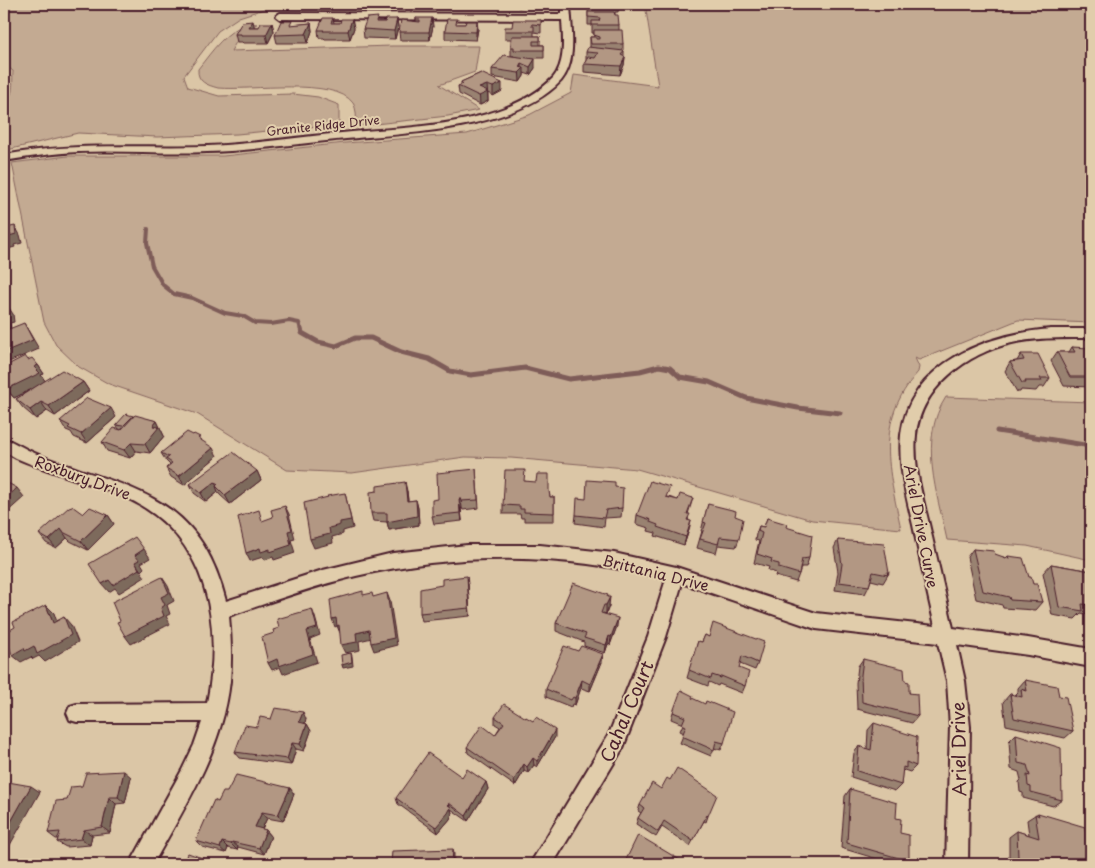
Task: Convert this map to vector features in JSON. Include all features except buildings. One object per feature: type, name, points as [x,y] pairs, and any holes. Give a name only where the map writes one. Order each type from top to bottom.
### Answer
[{"type":"street","name":"Granite Ridge Drive","points":[[4,158],[63,149],[232,147],[446,124],[485,117],[523,104],[548,89],[557,80],[565,65],[567,53],[566,4]]},
{"type":"street","points":[[280,16],[435,14],[566,18]]},
{"type":"street","name":"Ariel Drive Curve","points":[[945,635],[910,476],[908,447],[910,424],[918,404],[928,386],[946,369],[983,346],[1006,339],[1065,332],[1091,334]]},
{"type":"street","name":"Roxbury Drive","points":[[4,444],[36,461],[59,470],[111,485],[131,493],[165,514],[194,545],[206,566],[221,611],[223,656],[214,712],[203,747],[192,771],[141,864]]},
{"type":"street","name":"Brittania Drive","points":[[221,611],[356,568],[390,561],[464,552],[542,552],[580,555],[624,562],[676,574],[788,613],[844,626],[945,635],[1054,650],[1091,658]]},
{"type":"street","name":"Cahal Court","points":[[541,864],[616,741],[657,637],[676,574]]},
{"type":"street","name":"Ariel Drive","points":[[945,635],[960,707],[961,743],[957,864]]},
{"type":"street","points":[[77,713],[214,712]]},
{"type":"shaded area","points":[[4,4],[275,4],[239,17],[218,31],[184,76],[188,87],[219,96],[293,94],[318,97],[339,105],[339,124],[237,134],[157,137],[78,133],[7,150],[4,146],[4,103],[10,97],[13,85],[13,71],[4,64]]},
{"type":"shaded area","points":[[645,4],[1091,4],[1091,323],[1018,320],[919,360],[915,358],[919,367],[918,372],[904,391],[895,409],[890,428],[889,447],[892,487],[901,529],[812,520],[637,469],[511,458],[465,457],[352,473],[287,470],[197,414],[109,384],[79,367],[56,345],[44,322],[12,163],[68,156],[223,156],[345,143],[467,134],[529,115],[571,93],[574,75],[658,86]]},
{"type":"shaded area","points":[[249,23],[257,24],[243,30],[231,51],[392,46],[479,46],[475,72],[439,85],[479,110],[448,116],[357,126],[356,111],[353,103],[343,95],[329,90],[290,87],[218,88],[210,86],[201,80],[198,69],[214,48],[233,31]]},
{"type":"shaded area","points":[[946,397],[1091,402],[1091,560],[1027,546],[947,540],[935,485],[931,449],[933,431]]},
{"type":"waterway","points":[[148,229],[147,243],[152,266],[163,285],[174,294],[192,298],[225,313],[243,316],[255,323],[271,324],[289,321],[299,323],[301,330]]},
{"type":"waterway","points":[[301,329],[302,333],[318,342],[336,346],[355,338],[371,338],[401,352],[429,359],[450,371],[471,375],[525,368],[569,379],[640,371],[659,366],[670,368],[680,377],[709,382],[746,398],[798,408],[840,413]]},
{"type":"waterway","points":[[997,431],[1091,446]]}]
